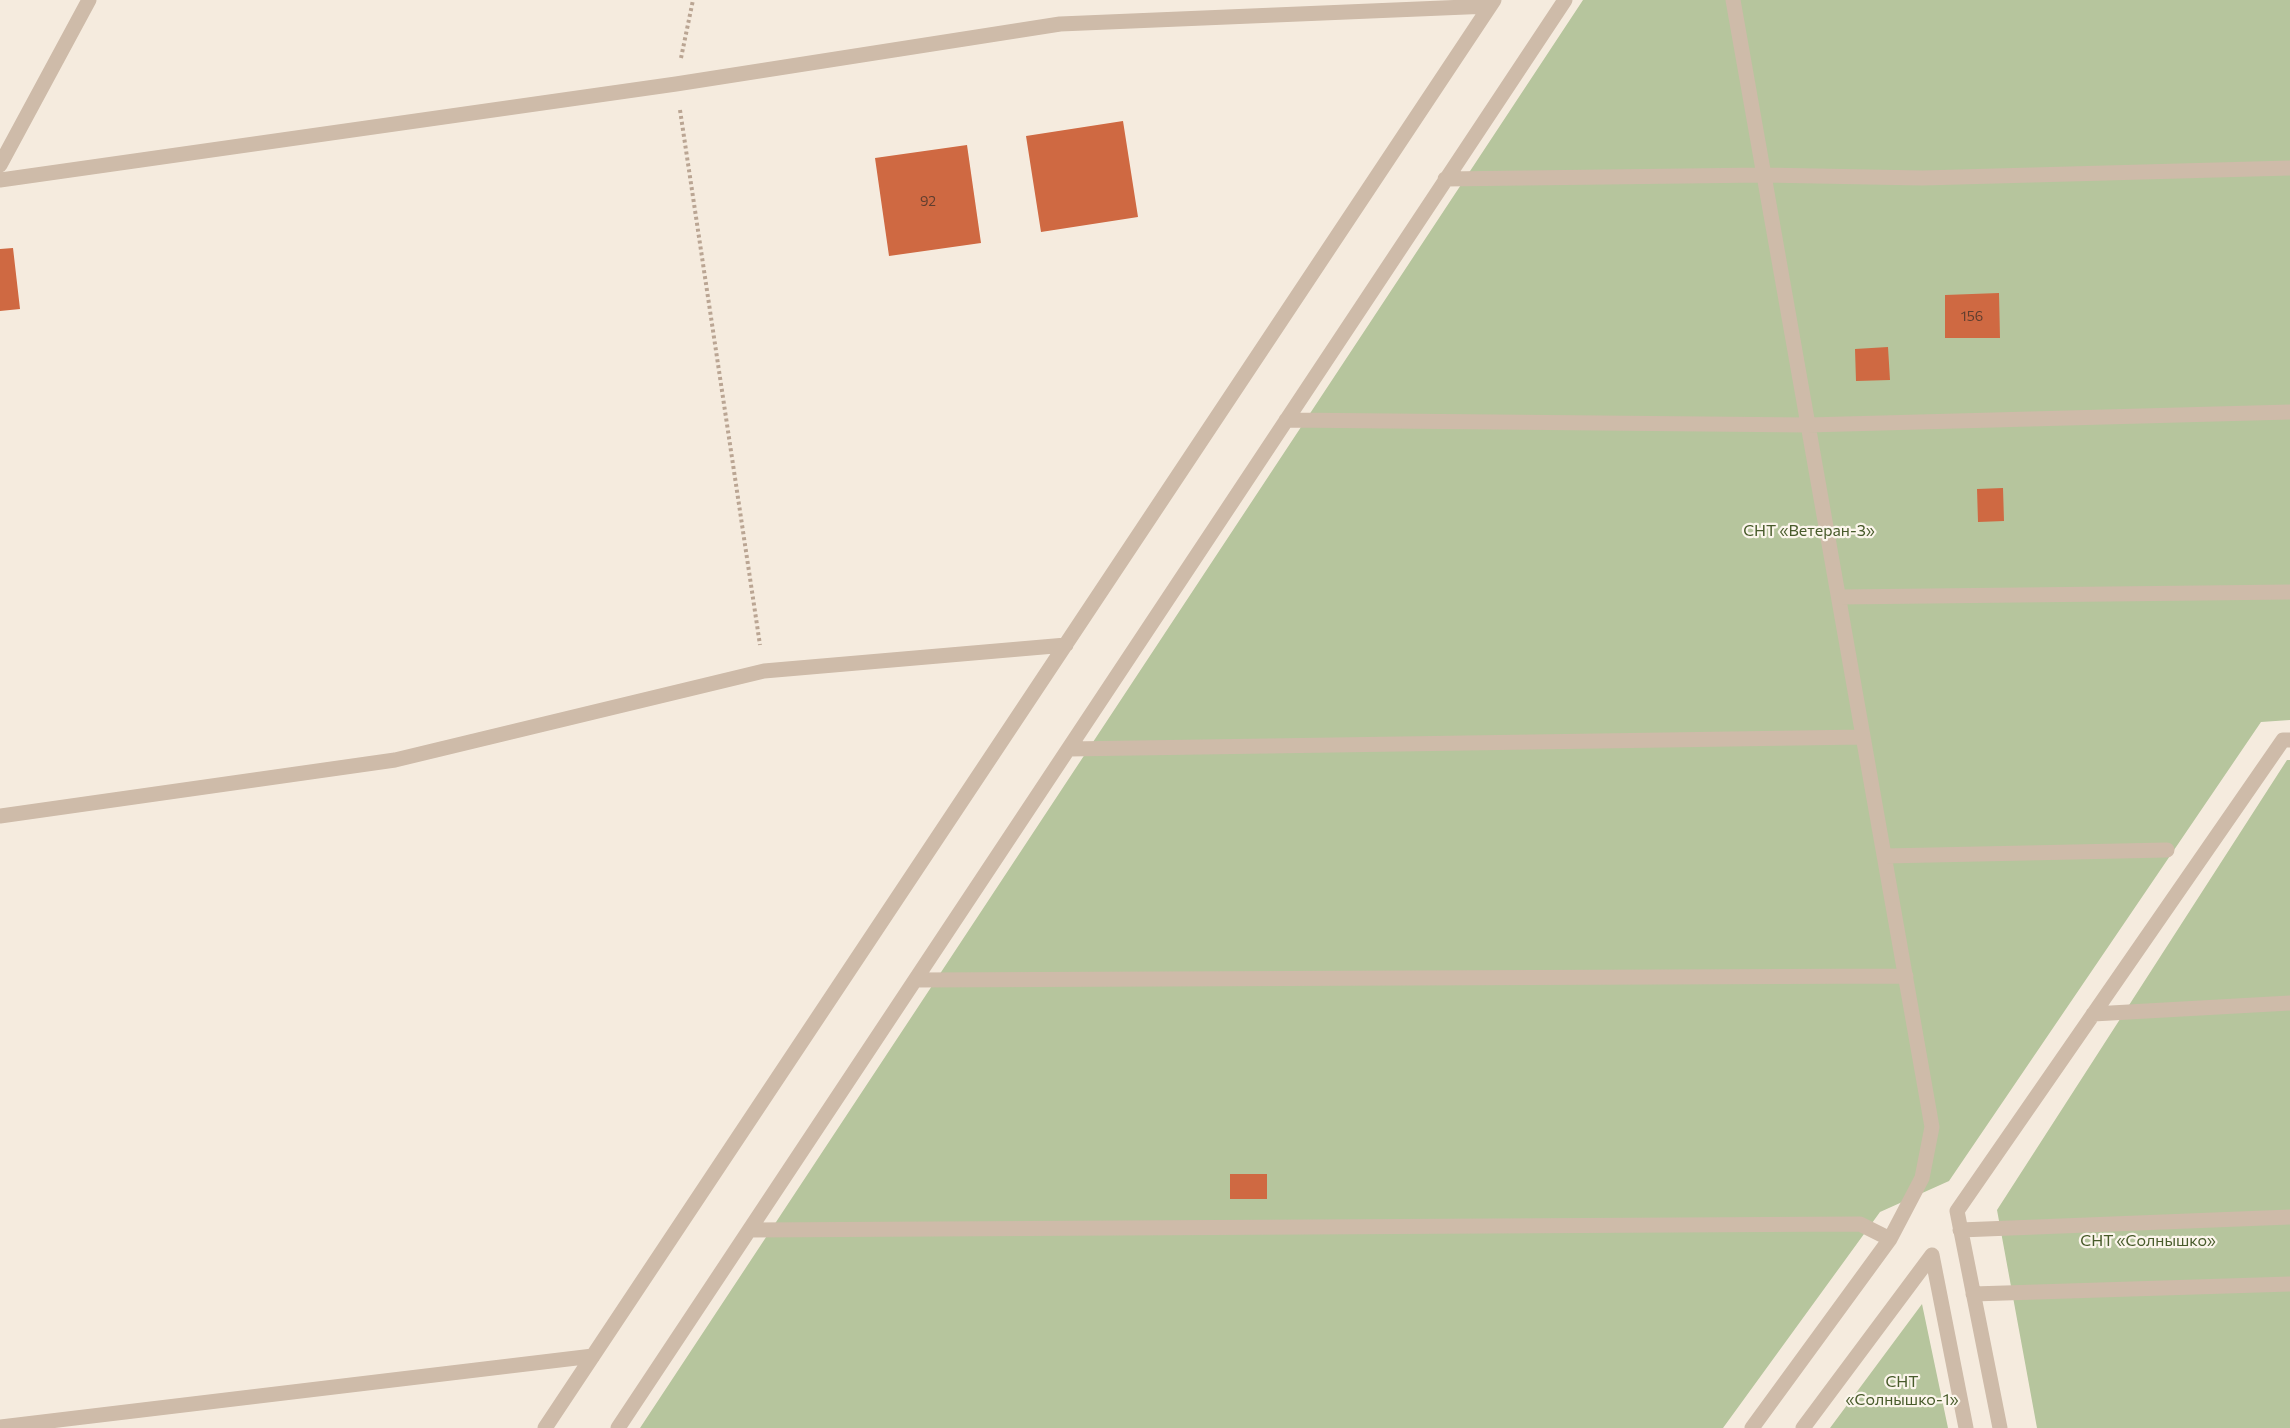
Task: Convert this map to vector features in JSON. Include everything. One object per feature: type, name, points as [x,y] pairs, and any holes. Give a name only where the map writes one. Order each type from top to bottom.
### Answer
[{"type":"lane","points":[[0,165],[88,0]]},
{"type":"lane","points":[[618,1428],[1565,0]]},
{"type":"lane","points":[[1733,0],[1932,1127],[1922,1178],[1890,1239],[1752,1428]]},
{"type":"lane","points":[[0,180],[676,84],[1060,24],[1492,3]]},
{"type":"lane","points":[[546,1428],[1492,3]]},
{"type":"lane","points":[[1445,179],[1764,175],[1922,178],[2290,168]]},
{"type":"lane","points":[[1286,420],[1808,425],[2290,412]]},
{"type":"lane","points":[[1839,597],[2290,592]]},
{"type":"lane","points":[[0,816],[395,760],[764,671],[1066,645]]},
{"type":"lane","points":[[1068,749],[1863,737]]},
{"type":"lane","points":[[2000,1428],[1957,1210],[2283,740],[2290,740]]},
{"type":"lane","points":[[1885,856],[2167,850]]},
{"type":"lane","points":[[915,981],[1906,976]]},
{"type":"lane","points":[[2093,1014],[2290,1004]]},
{"type":"lane","points":[[1960,1230],[2290,1216]]},
{"type":"lane","points":[[750,1230],[1860,1224],[1890,1239]]},
{"type":"lane","points":[[1803,1428],[1932,1255],[1966,1428]]},
{"type":"lane","points":[[1973,1294],[2290,1284]]},
{"type":"lane","points":[[0,1427],[593,1356]]},
{"type":"path","points":[[693,0],[676,84],[764,671]]},
{"type":"green space","name":"СНТ «Ветеран-3»","points":[[1583,0],[2290,0],[2290,720],[2261,722],[1949,1181],[1880,1212],[1723,1428],[640,1428]]},
{"type":"green space","name":"СНТ «Солнышко»","points":[[2287,760],[2290,760],[2290,1428],[2037,1428],[1997,1210]]},
{"type":"green space","name":"СНТ «Солнышко-1»","points":[[1922,1304],[1948,1428],[1830,1428]]},
{"type":"building","points":[[1123,121],[1138,217],[1041,232],[1026,136]]},
{"type":"building","points":[[967,145],[981,243],[889,256],[875,158]]},
{"type":"building","points":[[13,248],[20,309],[0,311],[0,249]]},
{"type":"building","points":[[1999,293],[2000,338],[1945,338],[1945,295]]},
{"type":"building","points":[[1888,347],[1890,380],[1856,381],[1855,349]]},
{"type":"building","points":[[2003,488],[2004,521],[1978,522],[1977,489]]},
{"type":"building","points":[[1230,1174],[1267,1174],[1267,1199],[1230,1199]]}]
